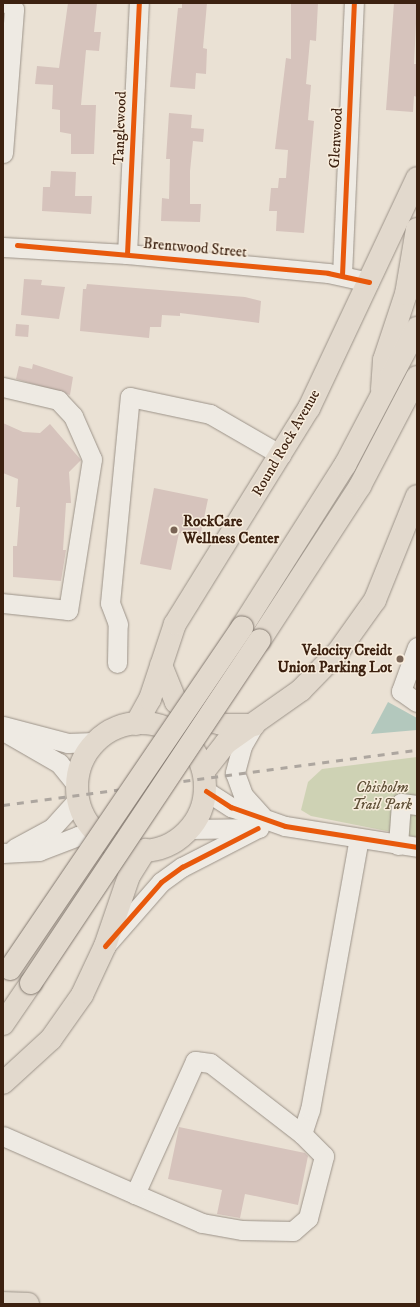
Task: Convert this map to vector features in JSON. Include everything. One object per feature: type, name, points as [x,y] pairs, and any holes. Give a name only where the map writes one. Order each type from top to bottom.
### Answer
[{"type":"main road","name":"Round Rock Avenue","points":[[136,724],[150,699],[160,665],[176,624],[194,591],[281,455],[326,374],[417,178]]},
{"type":"main road","points":[[382,397],[384,360],[406,294],[417,229]]},
{"type":"main road","points":[[7,975],[303,537],[382,397],[417,328]]},
{"type":"main road","points":[[3,1024],[260,640],[360,486],[417,377]]},
{"type":"main road","points":[[205,781],[192,749],[176,735],[157,726],[136,724],[111,731],[94,742],[82,759],[76,792],[84,819],[102,838],[129,850],[145,850],[170,844],[191,829],[202,812],[205,781],[226,743],[254,725],[320,673],[358,626],[386,576],[413,521],[417,496]]},
{"type":"main road","points":[[160,665],[176,702],[190,715],[226,726],[254,725]]},
{"type":"main road","points":[[3,1083],[63,1023],[105,946],[129,876],[145,850]]},
{"type":"main road","points":[[3,1303],[28,1304]]},
{"type":"street","points":[[3,153],[14,9],[8,3]]},
{"type":"street","name":"Tanglewood","points":[[127,254],[139,3]]},
{"type":"street","name":"Glenwood","points":[[342,275],[354,3]]},
{"type":"street","name":"Brentwood Street","points":[[7,246],[127,254],[342,275],[369,282]]},
{"type":"street","points":[[3,387],[58,400],[73,416],[92,459],[68,610],[3,603]]},
{"type":"street","points":[[117,663],[118,624],[110,603],[130,397],[210,414],[281,455]]},
{"type":"street","points":[[414,662],[401,691],[417,702]]},
{"type":"street","points":[[254,725],[242,746],[235,773],[243,795],[260,822]]},
{"type":"street","points":[[3,726],[68,743],[94,742]]},
{"type":"street","points":[[3,730],[59,763],[76,792],[52,828],[7,853]]},
{"type":"street","points":[[205,781],[231,807],[260,822]]},
{"type":"street","points":[[398,845],[401,803],[417,805]]},
{"type":"street","points":[[105,946],[161,882],[182,867],[260,822]]},
{"type":"street","points":[[191,829],[260,822],[417,847]]},
{"type":"street","points":[[7,853],[39,851],[78,836],[102,838]]},
{"type":"street","points":[[302,1134],[310,1110],[359,838]]},
{"type":"street","points":[[3,1136],[135,1194],[202,1223],[242,1230],[293,1231],[308,1218],[324,1156],[302,1134],[210,1063],[195,1062],[135,1194]]},
{"type":"green space","name":"Chisholm Trail Park","points":[[417,757],[417,837],[311,816],[301,810],[308,782],[322,769]]},
{"type":"shaded area","points":[[388,702],[417,718],[417,730],[371,734]]},
{"type":"building","points":[[68,3],[97,3],[94,32],[101,32],[99,51],[86,50],[81,105],[96,105],[94,154],[71,154],[71,134],[60,132],[60,110],[52,109],[53,85],[35,84],[37,66],[59,68]]},
{"type":"building","points":[[182,3],[207,3],[203,48],[207,49],[206,74],[196,73],[195,89],[170,87],[178,8],[182,8]]},
{"type":"building","points":[[291,3],[318,3],[316,41],[310,40],[306,84],[311,85],[308,120],[314,121],[304,233],[276,231],[277,211],[269,211],[271,188],[278,188],[279,178],[286,178],[288,150],[275,149],[286,58],[291,59]]},
{"type":"building","points":[[394,3],[417,3],[414,64],[417,64],[417,97],[414,96],[413,112],[386,110]]},
{"type":"building","points":[[169,113],[192,115],[191,128],[204,129],[203,142],[193,141],[190,171],[190,204],[201,204],[200,222],[161,221],[162,198],[169,199],[170,159],[166,159]]},
{"type":"building","points":[[51,171],[76,172],[75,196],[92,196],[91,214],[42,211],[43,187],[50,187]]},
{"type":"building","points":[[24,279],[42,280],[41,285],[65,287],[59,319],[21,315]]},
{"type":"building","points":[[87,284],[245,297],[261,301],[259,323],[180,313],[180,316],[162,315],[161,327],[150,327],[149,338],[80,331],[83,289],[86,289]]},
{"type":"building","points":[[16,324],[29,325],[28,337],[15,336]]},
{"type":"building","points":[[33,364],[73,377],[70,395],[16,379],[19,366],[32,369]]},
{"type":"building","points":[[3,423],[23,432],[40,433],[50,424],[81,460],[69,472],[71,503],[66,503],[63,550],[66,550],[61,581],[13,577],[13,546],[17,546],[20,507],[16,507],[18,479],[3,473]]},
{"type":"building","name":"RockCare Wellness Center","points":[[154,488],[208,499],[200,537],[179,533],[171,570],[140,564]]},
{"type":"building","points":[[179,1127],[305,1153],[308,1156],[298,1205],[245,1194],[240,1218],[217,1214],[222,1190],[168,1179]]},
{"type":"railway","points":[[3,805],[417,750]]},
{"type":"cycle path","points":[[127,254],[139,3]]},
{"type":"cycle path","points":[[342,275],[354,3]]},
{"type":"cycle path","points":[[17,245],[328,273],[369,282]]},
{"type":"cycle path","points":[[206,791],[231,807],[285,826],[417,847]]},
{"type":"cycle path","points":[[105,946],[161,882],[182,867],[258,828]]},
{"type":"place","name":"RockCare Wellness Center","points":[[174,530]]},
{"type":"place","name":"Velocity Creidt Union Parking Lot","points":[[400,659]]}]
